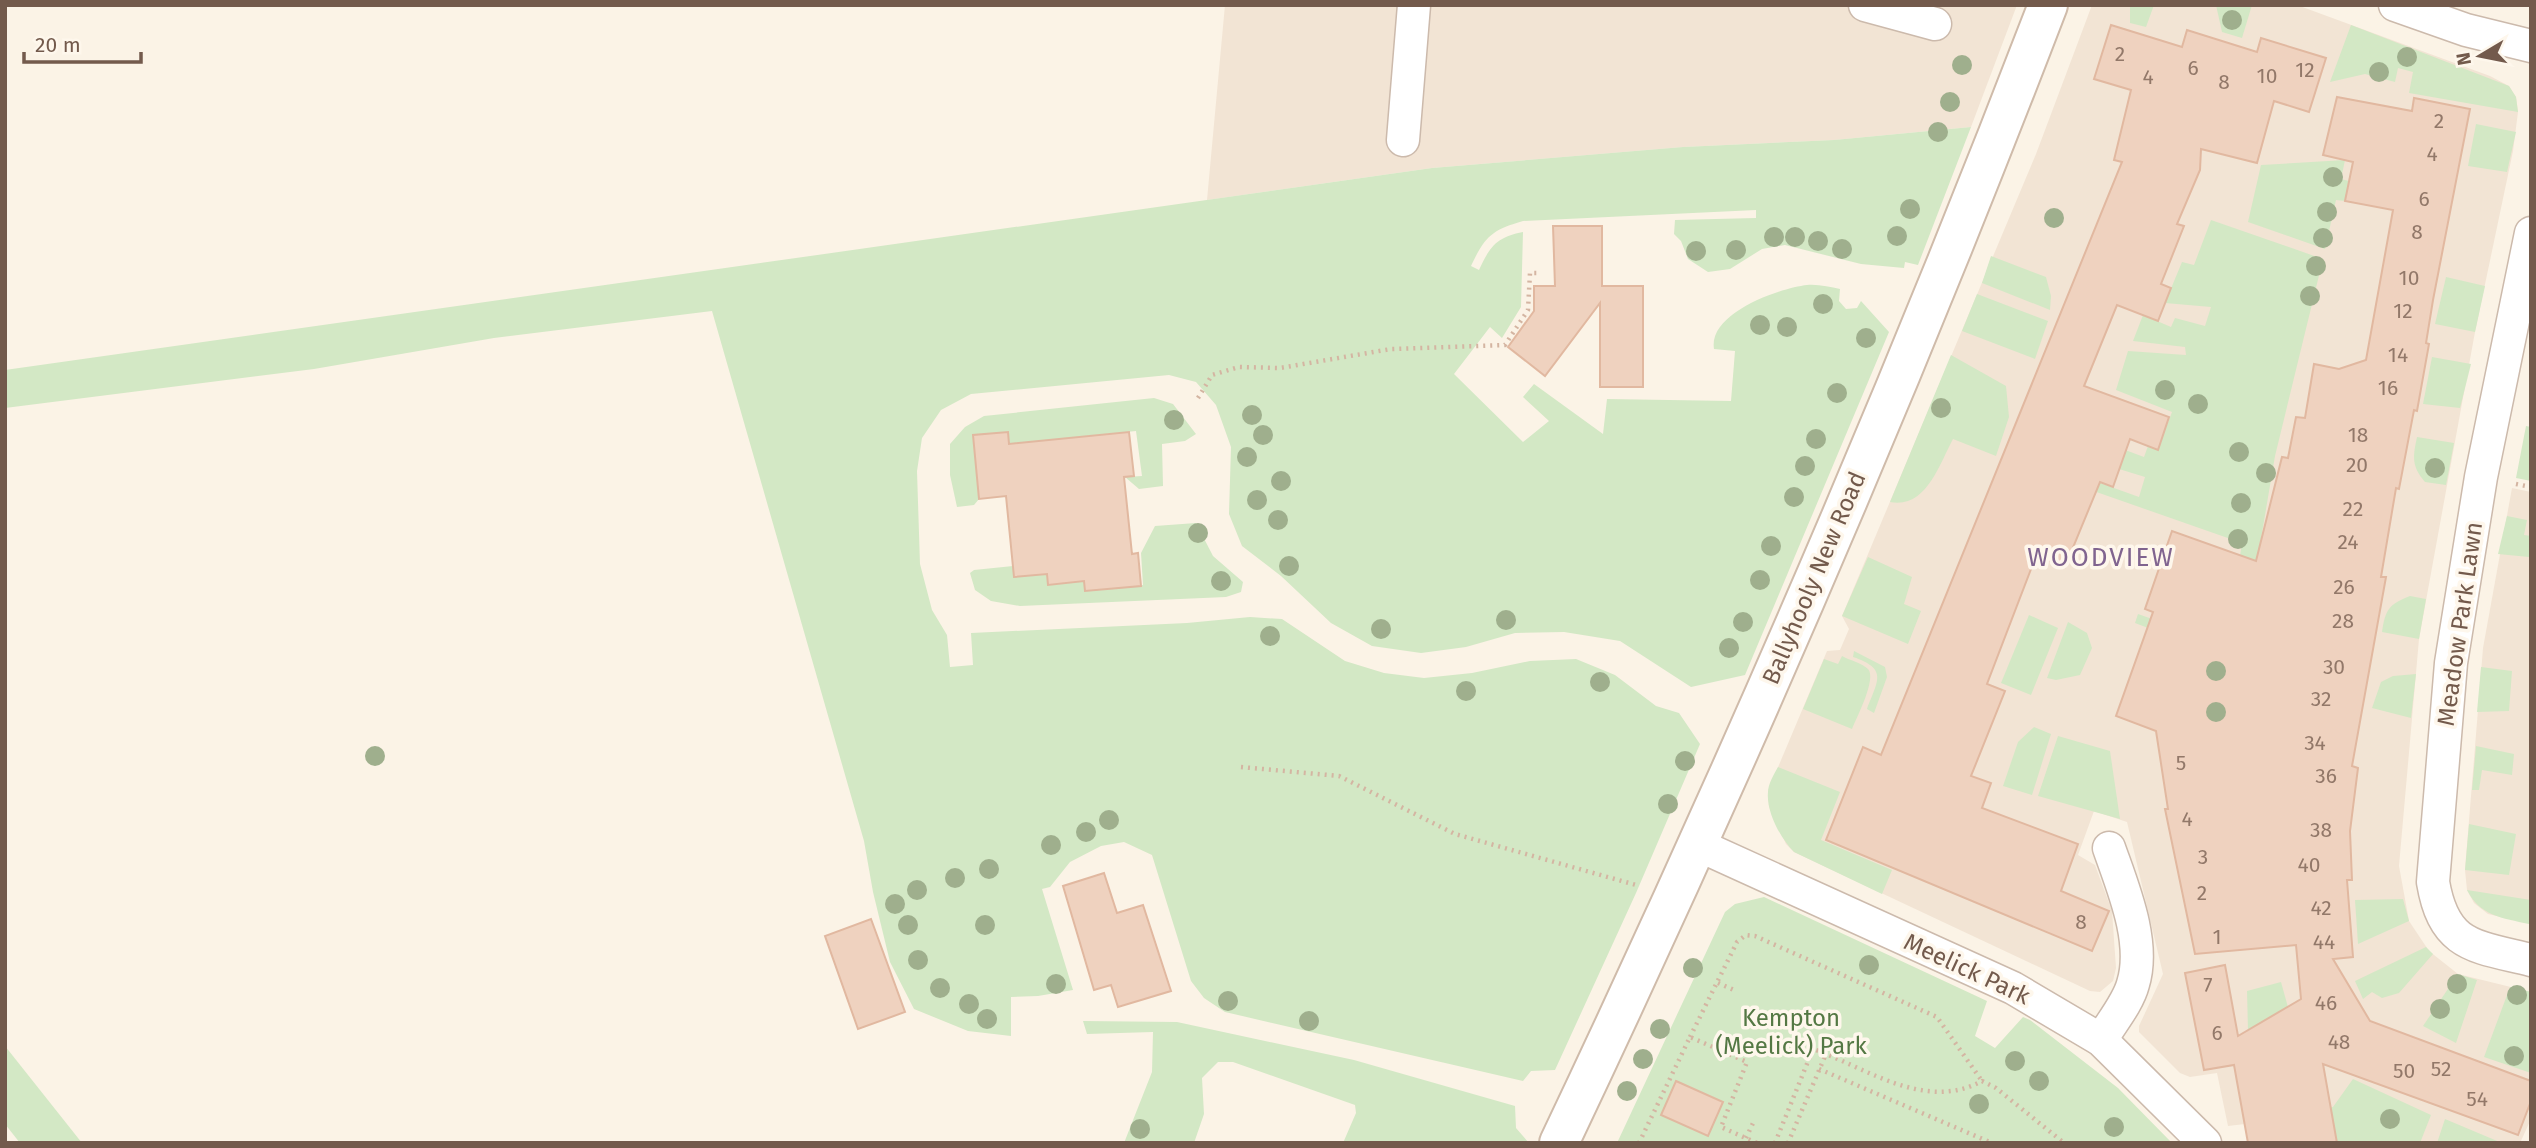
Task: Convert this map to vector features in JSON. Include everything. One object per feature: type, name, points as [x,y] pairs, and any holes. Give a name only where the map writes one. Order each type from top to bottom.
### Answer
[{"type":"main road","name":"Ballyhooly New Road","points":[[1559,1143],[1759,707],[1929,309],[2048,5]]},
{"type":"street","points":[[1403,140],[1414,5]]},
{"type":"street","points":[[1865,5],[1935,24]]},
{"type":"street","points":[[2395,5],[2466,30],[2531,46]]},
{"type":"street","name":"Meadow Park Lawn","points":[[2531,233],[2481,477],[2451,663],[2433,882],[2437,903],[2446,924],[2457,937],[2485,949],[2531,960]]},
{"type":"street","name":"Meelick Park","points":[[1696,844],[2013,988],[2101,1040],[2204,1143]]},
{"type":"street","points":[[2101,1040],[2133,986],[2137,962],[2135,938],[2109,848]]},
{"type":"path","points":[[1198,398],[1212,375],[1239,367],[1280,368],[1391,349],[1505,345],[1528,310],[1530,273],[1540,274]]},
{"type":"path","points":[[2508,482],[2531,487]]},
{"type":"path","points":[[1241,767],[1339,776],[1455,834],[1640,886]]},
{"type":"path","points":[[1639,1143],[1737,942],[1746,935],[1755,936],[1937,1017],[1982,1081],[1996,1088],[2064,1143]]},
{"type":"path","points":[[1718,983],[1734,990]]},
{"type":"path","points":[[1690,1037],[1747,1062],[1721,1127],[1757,1143]]},
{"type":"path","points":[[1775,1143],[1813,1049],[1928,1093],[1950,1093],[1982,1081]]},
{"type":"path","points":[[1788,1143],[1826,1054]]},
{"type":"path","points":[[1819,1069],[1992,1143]]},
{"type":"path","points":[[1746,1138],[1754,1121]]},
{"type":"shaded area","points":[[1225,5],[2017,5],[1971,127],[1834,140],[1683,147],[1432,168],[1207,200]]},
{"type":"shaded area","points":[[2092,5],[2297,5],[2490,76],[2509,86],[2516,97],[2518,112],[2513,151],[2475,332],[2419,639],[2399,866],[2409,921],[2429,951],[2458,974],[2531,992],[2531,1119],[2520,1143],[2256,1143],[2247,1139],[2245,1124],[2228,1126],[2217,1073],[2190,1077],[2180,1073],[2139,1032],[2139,1026],[2163,974],[2127,822],[2094,811],[2078,855],[2095,865],[2112,911],[2116,968],[2113,981],[2100,992],[2090,991],[1794,852],[1786,844],[1769,807],[1768,791],[1827,651],[1840,650],[1849,629],[1842,616],[2036,154]]},
{"type":"shaded area","points":[[2512,488],[2531,492],[2531,924],[2488,914],[2474,903],[2467,890],[2465,870],[2483,648]]},
{"type":"green space","points":[[2130,5],[2154,5],[2146,27],[2130,23]]},
{"type":"green space","points":[[2216,5],[2252,5],[2242,38],[2222,32]]},
{"type":"green space","points":[[2351,25],[2509,86],[2516,97],[2518,112],[2409,93],[2413,72],[2398,68],[2395,82],[2365,74],[2330,82]]},
{"type":"green space","points":[[2476,124],[2516,132],[2507,172],[2468,166]]},
{"type":"green space","points":[[1971,127],[1918,265],[1905,262],[1904,268],[1861,264],[1785,245],[1762,249],[1730,269],[1708,272],[1688,259],[1681,241],[1674,234],[1675,220],[1756,218],[1756,210],[1523,221],[1497,231],[1485,241],[1471,266],[1479,270],[1495,244],[1523,232],[1521,307],[1502,338],[1490,327],[1454,374],[1523,442],[1549,421],[1523,397],[1534,384],[1603,434],[1607,399],[1731,401],[1735,351],[1714,349],[1715,336],[1722,324],[1734,314],[1780,291],[1811,285],[1840,289],[1839,301],[1846,309],[1857,308],[1861,301],[1889,332],[1745,675],[1691,687],[1620,641],[1564,632],[1515,633],[1466,647],[1421,653],[1372,646],[1331,623],[1281,576],[1242,546],[1229,514],[1231,447],[1216,405],[1196,382],[1169,375],[971,394],[941,410],[922,438],[917,471],[920,564],[932,610],[947,635],[950,667],[973,665],[971,633],[1187,623],[1250,617],[1282,619],[1345,661],[1384,673],[1424,678],[1472,673],[1530,661],[1576,659],[1615,675],[1656,706],[1679,713],[1700,744],[1555,1070],[1531,1071],[1523,1081],[1225,1012],[1204,998],[1191,981],[1152,855],[1124,842],[1101,846],[1070,862],[1050,887],[1042,889],[1073,990],[1011,997],[1011,1036],[968,1031],[914,1009],[890,962],[864,841],[712,311],[494,338],[314,369],[5,408],[5,370],[1432,168],[1683,147],[1834,140]]},
{"type":"green space","points":[[2345,160],[2341,179],[2349,181],[2345,201],[2336,200],[2325,249],[2248,222],[2261,165]]},
{"type":"green space","points":[[2211,220],[2323,259],[2275,456],[2240,663],[2135,623],[2138,614],[2212,640],[2228,635],[2242,543],[2085,488],[2089,479],[2139,497],[2145,477],[2119,469],[2109,444],[2144,457],[2148,446],[2158,449],[2172,412],[2116,390],[2128,351],[2186,355],[2185,347],[2133,341],[2143,315],[2171,327],[2175,318],[2205,326],[2211,307],[2165,303],[2182,262],[2194,265]]},
{"type":"green space","points":[[1991,256],[2046,277],[2051,296],[2050,310],[1982,283]]},
{"type":"green space","points":[[2446,277],[2485,286],[2475,332],[2435,324]]},
{"type":"green space","points":[[1977,294],[2048,321],[2035,359],[1962,331]]},
{"type":"green space","points":[[1951,355],[2006,386],[2009,417],[1996,456],[1953,439],[1930,483],[1922,492],[1913,499],[1890,502]]},
{"type":"green space","points":[[2432,357],[2471,364],[2460,408],[2423,404]]},
{"type":"green space","points":[[1154,398],[1173,404],[1196,434],[1185,441],[1162,444],[1163,486],[1139,489],[1125,477],[1142,476],[1136,431],[1009,444],[1008,432],[973,435],[979,499],[974,505],[957,507],[950,475],[950,444],[965,427],[984,416]]},
{"type":"green space","points":[[2526,426],[2531,427],[2531,481],[2516,478]]},
{"type":"green space","points":[[2417,437],[2454,443],[2446,485],[2425,482],[2420,476],[2414,461]]},
{"type":"green space","points":[[2507,516],[2527,520],[2524,535],[2531,536],[2529,557],[2498,554]]},
{"type":"green space","points":[[1196,523],[1213,556],[1243,582],[1241,592],[1226,597],[1020,606],[991,601],[975,590],[970,573],[974,570],[1013,566],[1047,574],[1048,585],[1084,581],[1085,591],[1143,585],[1141,553],[1155,526]]},
{"type":"green space","points":[[1868,557],[1912,577],[1904,604],[1921,611],[1908,644],[1842,616]]},
{"type":"green space","points":[[2410,596],[2426,599],[2419,639],[2382,632],[2389,609]]},
{"type":"green space","points":[[2029,615],[2058,628],[2031,695],[2001,683]]},
{"type":"green space","points":[[2068,622],[2087,633],[2092,648],[2080,675],[2056,680],[2047,678]]},
{"type":"green space","points":[[1854,651],[1885,667],[1887,677],[1874,713],[1867,709],[1877,683],[1876,671],[1864,661],[1853,657]]},
{"type":"green space","points":[[1842,656],[1865,667],[1870,674],[1865,698],[1852,729],[1803,709],[1824,659],[1838,664]]},
{"type":"green space","points":[[2481,667],[2512,671],[2509,711],[2477,712]]},
{"type":"green space","points":[[2416,674],[2411,718],[2372,708],[2381,682],[2393,676]]},
{"type":"green space","points":[[2034,727],[2051,734],[2032,795],[2003,786],[2018,742]]},
{"type":"green space","points":[[2058,736],[2110,751],[2120,819],[2038,796]]},
{"type":"green space","points":[[2476,746],[2514,754],[2512,775],[2482,770],[2479,790],[2472,790]]},
{"type":"green space","points":[[1778,767],[1840,792],[1821,840],[1892,870],[1882,894],[1794,852],[1789,847],[1775,825],[1769,808],[1769,786]]},
{"type":"green space","points":[[2469,824],[2516,834],[2509,875],[2465,870]]},
{"type":"green space","points":[[2467,890],[2531,900],[2529,924],[2485,911]]},
{"type":"green space","name":"Kempton (Meelick) Park","points":[[1764,897],[1987,1001],[1975,1036],[1995,1048],[2023,1017],[2030,1020],[2118,1088],[2172,1143],[1617,1143],[1725,912],[1735,904]]},
{"type":"green space","points":[[2403,899],[2409,921],[2358,944],[2355,900]]},
{"type":"green space","points":[[2426,947],[2433,954],[2399,993],[2382,998],[2372,992],[2363,999],[2355,981]]},
{"type":"green space","points":[[2458,974],[2477,980],[2456,1043],[2423,1026]]},
{"type":"green space","points":[[2281,982],[2296,1036],[2248,1031],[2247,991]]},
{"type":"green space","points":[[2510,987],[2531,992],[2531,1073],[2484,1057]]},
{"type":"green space","points":[[1083,1021],[1177,1022],[1354,1060],[1515,1106],[1516,1128],[1529,1143],[1343,1143],[1356,1113],[1355,1105],[1233,1062],[1218,1062],[1202,1078],[1204,1114],[1194,1143],[1124,1143],[1152,1072],[1153,1032],[1087,1034]]},
{"type":"green space","points":[[5,1046],[82,1143],[20,1143],[5,1124]]},
{"type":"green space","points":[[2353,1079],[2431,1115],[2420,1143],[2337,1143],[2335,1133],[2295,1114],[2333,1107]]},
{"type":"green space","points":[[2445,1119],[2502,1143],[2437,1143]]},
{"type":"building","points":[[2111,25],[2182,47],[2187,30],[2257,52],[2261,38],[2326,58],[2309,112],[2274,101],[2257,163],[2201,149],[2200,170],[2177,224],[2184,226],[2161,284],[2171,288],[2158,321],[2117,305],[2084,386],[2169,417],[2158,450],[2130,439],[2113,487],[2100,482],[2065,567],[2036,556],[1987,684],[2005,691],[1971,776],[1991,783],[1982,808],[2078,844],[2061,891],[2109,911],[2092,951],[1826,840],[1863,747],[1881,755],[2122,162],[2114,160],[2131,90],[2094,79]]},
{"type":"building","points":[[2337,97],[2412,111],[2414,98],[2470,109],[2433,300],[2426,343],[2429,344],[2417,411],[2414,410],[2399,489],[2396,488],[2381,577],[2386,577],[2352,766],[2358,768],[2350,831],[2352,880],[2347,880],[2353,957],[2333,959],[2370,1021],[2531,1081],[2531,1101],[2518,1135],[2323,1064],[2337,1143],[2248,1143],[2234,1065],[2204,1070],[2185,973],[2225,965],[2238,1036],[2301,999],[2296,945],[2195,954],[2165,809],[2168,809],[2156,731],[2116,716],[2153,612],[2145,609],[2172,531],[2256,561],[2282,457],[2288,458],[2296,417],[2305,418],[2314,364],[2339,369],[2366,360],[2393,210],[2345,201],[2353,162],[2323,155]]},
{"type":"building","points":[[1553,226],[1602,226],[1602,286],[1643,286],[1643,387],[1600,387],[1600,303],[1545,376],[1508,347],[1534,311],[1534,286],[1555,286]]},
{"type":"building","points":[[1008,432],[1009,444],[1129,432],[1134,476],[1124,477],[1132,554],[1138,553],[1141,586],[1085,591],[1084,581],[1048,585],[1047,574],[1014,577],[1006,496],[979,499],[973,435]]},
{"type":"building","points":[[1104,873],[1117,913],[1143,905],[1171,991],[1118,1007],[1111,985],[1094,990],[1063,886]]},
{"type":"building","points":[[871,919],[905,1012],[858,1029],[825,936]]},
{"type":"building","points":[[1676,1081],[1723,1102],[1708,1136],[1661,1115]]},
{"type":"district","name":"WOODVIEW","points":[[2101,557]]}]
